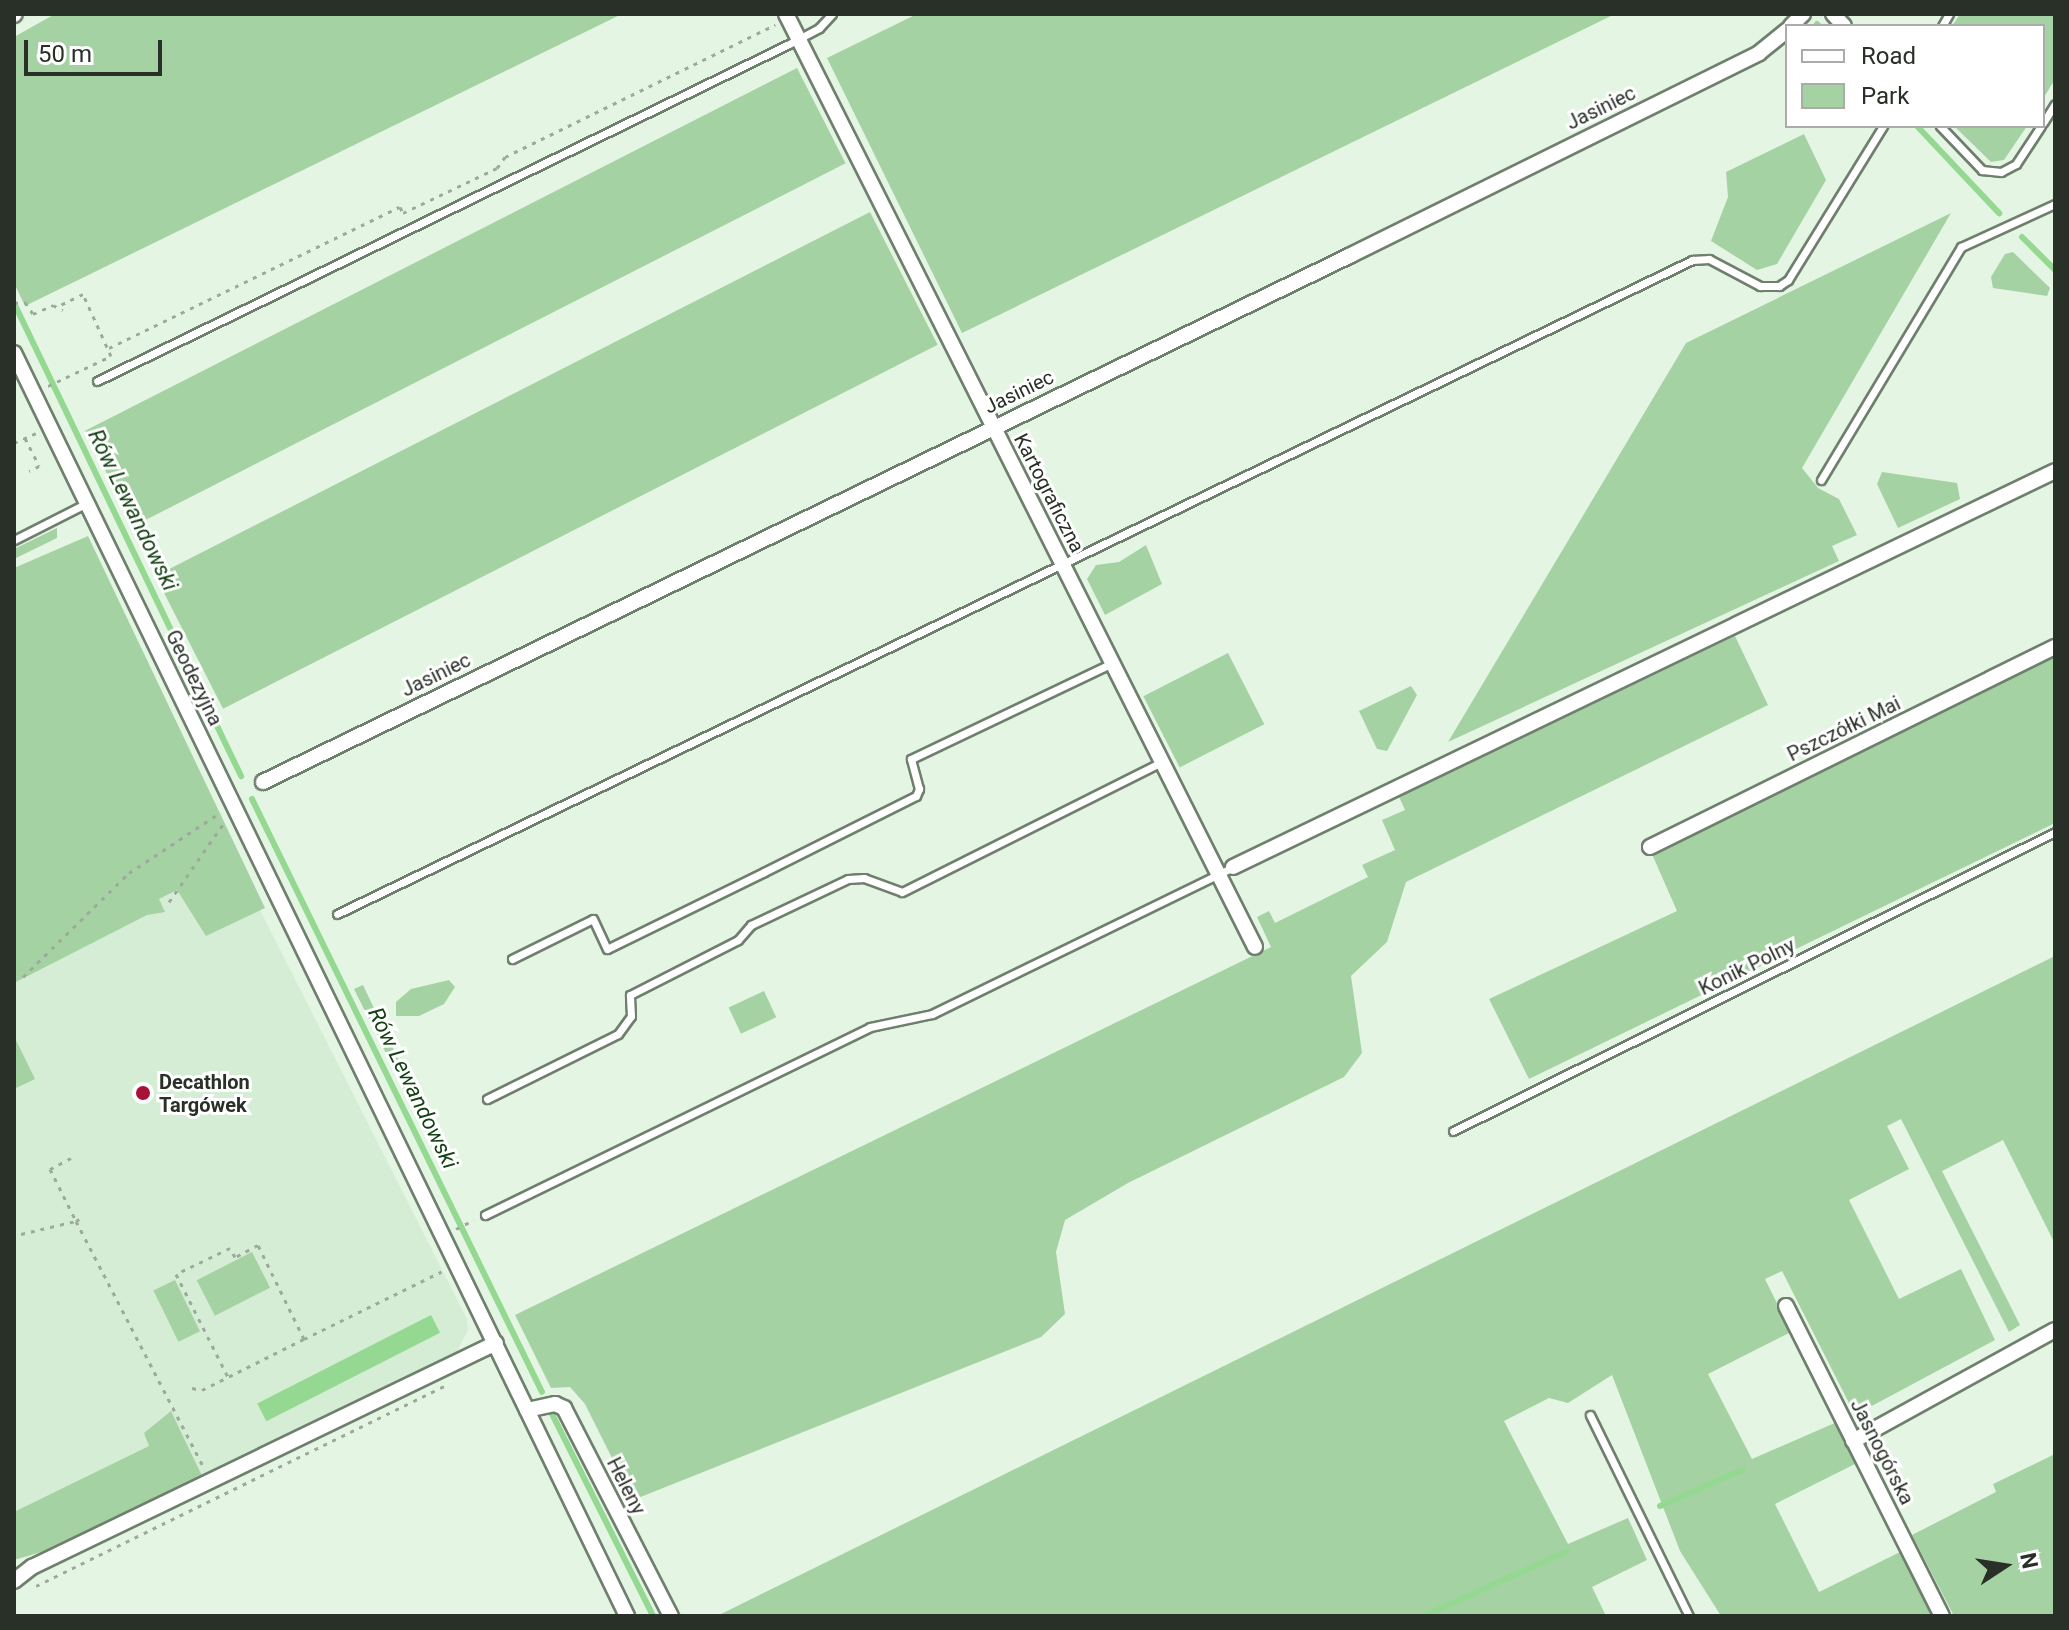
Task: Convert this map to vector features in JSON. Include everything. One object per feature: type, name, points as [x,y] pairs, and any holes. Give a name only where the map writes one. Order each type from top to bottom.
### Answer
[{"type":"street","name":"Kartograficzna","points":[[780,19],[798,39],[1255,947]]},
{"type":"street","name":"Jasiniec","points":[[263,782],[1759,53],[1785,31]]},
{"type":"street","name":"Geodezyjna","points":[[14,353],[627,1616]]},
{"type":"street","points":[[1233,867],[2055,471]]},
{"type":"street","name":"Pszczółki Mai","points":[[1650,847],[2055,647]]},
{"type":"street","name":"Jasnogórska","points":[[1786,1306],[1942,1616]]},
{"type":"street","points":[[1853,1441],[2055,1330]]},
{"type":"street","points":[[14,1581],[32,1567],[496,1343]]},
{"type":"street","name":"Heleny","points":[[527,1410],[555,1404],[564,1408],[671,1616]]},
{"type":"street","points":[[14,1567],[32,1567]]},
{"type":"lane","points":[[97,381],[798,39],[832,14]]},
{"type":"lane","points":[[337,914],[1064,566],[1692,260],[1709,259],[1760,286],[1779,286],[1788,280],[1882,128]]},
{"type":"lane","points":[[1942,128],[1982,170],[2001,172],[2016,164],[2039,128]]},
{"type":"lane","points":[[1821,480],[1961,247],[2055,204]]},
{"type":"lane","points":[[14,540],[87,503]]},
{"type":"lane","points":[[512,959],[593,919],[607,949],[776,866],[916,796],[918,784],[911,759],[1112,663]]},
{"type":"lane","points":[[487,1099],[618,1034],[631,1016],[630,995],[738,940],[751,925],[848,879],[864,878],[902,892],[1162,762]]},
{"type":"lane","name":"Konik Polny","points":[[1453,1131],[2055,832]]},
{"type":"lane","points":[[485,1215],[870,1027],[932,1014],[1233,867]]},
{"type":"lane","points":[[1590,1415],[1689,1616]]},
{"type":"path","points":[[109,348],[400,207],[403,213],[497,168],[505,157],[780,19]]},
{"type":"path","points":[[14,303],[25,302],[33,314],[83,294],[109,348],[111,356],[44,388]]},
{"type":"path","points":[[56,307],[63,310]]},
{"type":"path","points":[[14,443],[27,438],[39,466],[29,471]]},
{"type":"path","points":[[23,977],[129,873],[224,810]]},
{"type":"path","points":[[169,902],[228,818]]},
{"type":"path","points":[[71,1158],[50,1169],[219,1498]]},
{"type":"path","points":[[21,1234],[83,1217]]},
{"type":"path","points":[[451,1231],[471,1222]]},
{"type":"path","points":[[228,1377],[176,1274],[230,1248],[235,1257],[258,1245],[304,1339]]},
{"type":"path","points":[[192,1388],[202,1390],[448,1268]]},
{"type":"path","points":[[33,1588],[443,1389],[450,1378]]},
{"type":"shaded area","points":[[210,811],[467,1319],[468,1330],[456,1353],[48,1550],[14,1560],[14,919]]},
{"type":"shaded area","points":[[431,1315],[440,1333],[266,1421],[257,1404]]},
{"type":"green space","points":[[55,14],[622,14],[25,306],[14,283],[14,37]]},
{"type":"green space","points":[[917,14],[1615,14],[962,333],[827,58]]},
{"type":"green space","points":[[1960,14],[2055,14],[2055,79],[2045,96],[2045,24],[1953,24]]},
{"type":"green space","points":[[797,68],[846,163],[134,526],[85,431]]},
{"type":"green space","points":[[1956,128],[2026,128],[2004,160],[1991,162]]},
{"type":"green space","points":[[1804,134],[1826,180],[1777,264],[1757,270],[1711,241],[1728,197],[1726,172]]},
{"type":"green space","points":[[870,212],[938,345],[223,709],[155,576]]},
{"type":"green space","points":[[1951,213],[1802,468],[1818,488],[1839,499],[1857,535],[1832,546],[1839,561],[1448,742],[1686,343]]},
{"type":"green space","points":[[2013,252],[2050,288],[2047,296],[1993,288],[1991,277],[2005,254]]},
{"type":"green space","points":[[1882,472],[1957,483],[1960,499],[1898,528],[1877,484]]},
{"type":"green space","points":[[57,528],[57,538],[14,559],[14,549]]},
{"type":"green space","points":[[88,536],[265,908],[206,936],[177,890],[159,899],[165,912],[147,915],[14,983],[14,568]]},
{"type":"green space","points":[[1146,545],[1162,584],[1105,615],[1087,579],[1096,565],[1119,562]]},
{"type":"green space","points":[[1735,636],[1768,705],[1406,882],[1387,942],[1351,976],[1362,1053],[1344,1077],[1128,1183],[1065,1220],[1056,1252],[1065,1314],[1041,1337],[633,1500],[585,1404],[570,1387],[551,1388],[515,1315],[1271,947],[1257,917],[1269,911],[1275,923],[1368,877],[1362,865],[1395,850],[1382,820],[1405,810],[1399,797]]},
{"type":"green space","points":[[2055,641],[2055,823],[1529,1079],[1489,999],[1677,911],[1648,845]]},
{"type":"green space","points":[[1228,653],[1264,724],[1180,767],[1143,696]]},
{"type":"green space","points":[[1411,686],[1417,695],[1387,751],[1377,749],[1359,711]]},
{"type":"green space","points":[[2055,956],[2055,1244],[2003,1140],[1942,1171],[2020,1325],[2009,1332],[1901,1119],[1887,1126],[1909,1169],[1849,1200],[1899,1299],[1961,1269],[1995,1340],[1855,1415],[1782,1271],[1765,1279],[1791,1332],[1708,1374],[1752,1459],[1837,1422],[1855,1464],[1775,1504],[1819,1592],[1900,1552],[1933,1616],[1721,1616],[1680,1551],[1612,1375],[1568,1403],[1549,1398],[1504,1421],[1568,1544],[1628,1518],[1647,1560],[1592,1587],[1606,1616],[717,1616]]},
{"type":"green space","points":[[449,980],[455,987],[444,1004],[419,1016],[396,1016],[396,1002],[411,989]]},
{"type":"green space","points":[[363,985],[433,1133],[427,1136],[354,989]]},
{"type":"green space","points":[[764,991],[776,1017],[741,1034],[729,1007]]},
{"type":"green space","points":[[14,1036],[35,1079],[14,1089]]},
{"type":"green space","points":[[252,1252],[270,1288],[215,1316],[197,1280]]},
{"type":"green space","points":[[175,1280],[200,1331],[178,1342],[153,1291]]},
{"type":"green space","points":[[171,1411],[202,1476],[48,1550],[14,1560],[14,1512],[149,1446],[144,1433]]},
{"type":"green space","points":[[2055,1454],[2055,1616],[1954,1616],[1912,1535],[1996,1492],[1993,1484]]},
{"type":"waterway","points":[[1919,128],[1999,213]]},
{"type":"waterway","points":[[2022,237],[2055,270]]},
{"type":"waterway","name":"Rów Lewandowski","points":[[14,303],[241,776]]},
{"type":"waterway","name":"Rów Lewandowski","points":[[252,799],[542,1392]]},
{"type":"waterway","name":"Rów Lewandowski","points":[[551,1412],[653,1616]]},
{"type":"waterway","points":[[1660,1506],[1742,1470]]},
{"type":"waterway","points":[[1424,1616],[1567,1551]]},
{"type":"place","name":"Decathlon Targówek","points":[[143,1093]]}]
